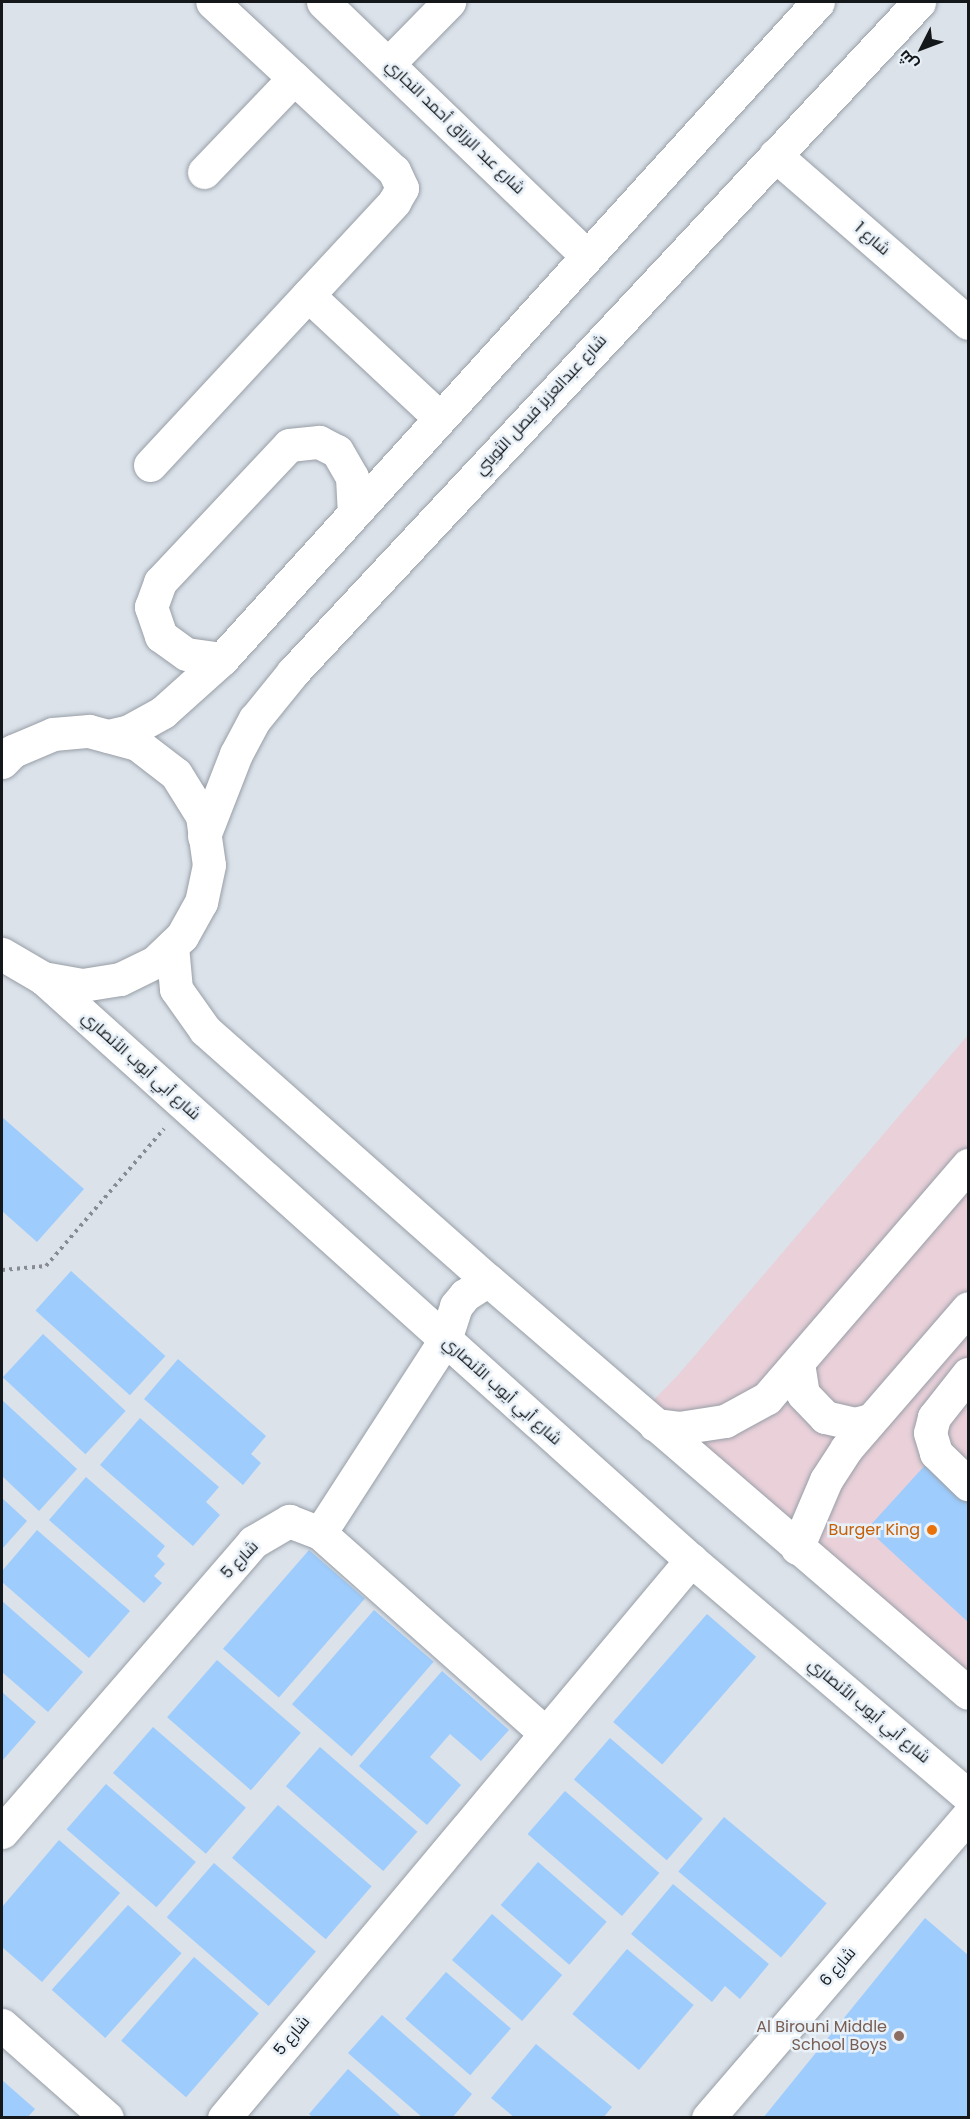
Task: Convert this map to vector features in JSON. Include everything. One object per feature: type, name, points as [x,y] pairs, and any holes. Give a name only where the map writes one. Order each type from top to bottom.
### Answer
[{"type":"street","points":[[150,465],[394,202],[402,188],[394,171],[212,2]]},
{"type":"street","name":"شارع عبد الرزاق أحمد النجاري","points":[[323,2],[585,254]]},
{"type":"street","points":[[389,63],[449,2]]},
{"type":"street","points":[[108,736],[129,731],[163,712],[222,659],[585,254],[818,2]]},
{"type":"street","name":"شارع عبدالعزيز فيصل الثويني","points":[[204,836],[236,754],[255,719],[292,672],[918,2]]},
{"type":"street","points":[[204,172],[294,78]]},
{"type":"street","name":"شارع 1","points":[[775,154],[969,323]]},
{"type":"street","points":[[308,295],[439,417]]},
{"type":"street","points":[[222,659],[186,654],[161,636],[151,607],[160,582],[289,445],[319,442],[337,451],[352,477],[354,512]]},
{"type":"street","points":[[2,739],[89,732],[137,744],[176,774],[202,816],[209,865],[201,902],[172,946],[154,962],[120,979],[82,985],[44,978],[2,954]]},
{"type":"street","points":[[2,762],[13,751],[53,734]]},
{"type":"street","points":[[172,946],[176,988],[205,1030],[655,1425],[969,1693]]},
{"type":"street","name":"شارع أبي أيوب الأنصاري","points":[[44,978],[691,1560],[969,1796]]},
{"type":"street","points":[[655,1425],[679,1428],[725,1421],[767,1398],[969,1165]]},
{"type":"street","points":[[320,1533],[445,1340],[456,1306],[465,1295],[488,1280]]},
{"type":"street","points":[[797,1548],[826,1480],[870,1420],[969,1308]]},
{"type":"street","points":[[798,1363],[803,1394],[825,1417],[855,1424],[870,1420]]},
{"type":"street","points":[[969,1374],[934,1417],[930,1433],[936,1453],[969,1484]]},
{"type":"street","name":"شارع 5","points":[[2,1832],[253,1542],[289,1521],[320,1533],[545,1733]]},
{"type":"street","name":"شارع 5","points":[[224,2118],[691,1560]]},
{"type":"street","name":"شارع 6","points":[[708,2118],[969,1816]]},
{"type":"street","points":[[2,2025],[106,2118]]},
{"type":"path","points":[[2,1270],[46,1266],[184,1106]]},
{"type":"shaded area","points":[[968,1035],[968,1692],[641,1413],[679,1374]]},
{"type":"building","points":[[2,1117],[84,1189],[37,1242],[2,1211]]},
{"type":"building","points":[[71,1271],[165,1356],[130,1395],[36,1310]]},
{"type":"building","points":[[43,1334],[126,1411],[85,1454],[3,1377]]},
{"type":"building","points":[[178,1359],[266,1436],[251,1454],[261,1463],[243,1485],[144,1399]]},
{"type":"building","points":[[2,1400],[77,1469],[39,1511],[2,1476]]},
{"type":"building","points":[[140,1418],[219,1487],[206,1502],[220,1515],[193,1546],[100,1465]]},
{"type":"building","points":[[928,1462],[968,1500],[968,1622],[867,1529]]},
{"type":"building","points":[[86,1477],[165,1546],[157,1556],[165,1564],[154,1576],[162,1583],[144,1603],[49,1520]]},
{"type":"building","points":[[2,1498],[27,1521],[2,1549]]},
{"type":"building","points":[[37,1530],[130,1611],[89,1658],[2,1582],[2,1571]]},
{"type":"building","points":[[309,1550],[365,1599],[279,1697],[223,1649]]},
{"type":"building","points":[[2,1601],[83,1672],[48,1712],[2,1672]]},
{"type":"building","points":[[374,1610],[434,1662],[352,1756],[292,1704]]},
{"type":"building","points":[[707,1614],[756,1657],[662,1765],[613,1722]]},
{"type":"building","points":[[217,1660],[301,1733],[251,1790],[167,1717]]},
{"type":"building","points":[[442,1671],[509,1730],[481,1761],[450,1734],[430,1757],[461,1785],[427,1825],[359,1766]]},
{"type":"building","points":[[2,1692],[36,1722],[2,1761]]},
{"type":"building","points":[[153,1727],[246,1808],[206,1854],[113,1773]]},
{"type":"building","points":[[610,1738],[703,1819],[667,1860],[574,1780]]},
{"type":"building","points":[[320,1747],[417,1832],[383,1871],[286,1786]]},
{"type":"building","points":[[106,1784],[196,1862],[156,1907],[67,1829]]},
{"type":"building","points":[[565,1791],[659,1873],[622,1916],[528,1834]]},
{"type":"building","points":[[278,1805],[372,1886],[326,1939],[232,1858]]},
{"type":"building","points":[[724,1817],[827,1903],[781,1958],[678,1871]]},
{"type":"building","points":[[59,1840],[120,1893],[42,1982],[2,1947],[2,1907]]},
{"type":"building","points":[[538,1862],[607,1922],[569,1965],[501,1905]]},
{"type":"building","points":[[214,1863],[316,1952],[269,2006],[167,1917]]},
{"type":"building","points":[[673,1884],[769,1964],[740,1999],[725,1986],[712,2002],[631,1934]]},
{"type":"building","points":[[128,1905],[182,1953],[105,2038],[52,1990]]},
{"type":"building","points":[[492,1914],[562,1975],[522,2021],[452,1960]]},
{"type":"building","name":"Al Birouni Middle School Boys","points":[[925,1918],[968,1955],[968,2118],[763,2118]]},
{"type":"building","points":[[627,1949],[694,2005],[639,2070],[572,2014]]},
{"type":"building","points":[[194,1957],[259,2013],[186,2097],[121,2041]]},
{"type":"building","points":[[446,1972],[511,2028],[470,2075],[405,2019]]},
{"type":"building","points":[[382,2015],[472,2094],[452,2118],[423,2118],[348,2053]]},
{"type":"building","points":[[536,2044],[612,2107],[603,2118],[515,2118],[491,2098]]},
{"type":"building","points":[[348,2069],[403,2118],[313,2118],[309,2114]]},
{"type":"building","points":[[2,2080],[35,2109],[27,2118],[2,2118]]},
{"type":"place","name":"Burger King","points":[[932,1530]]},
{"type":"place","name":"Al Birouni Middle School Boys","points":[[899,2036]]}]
